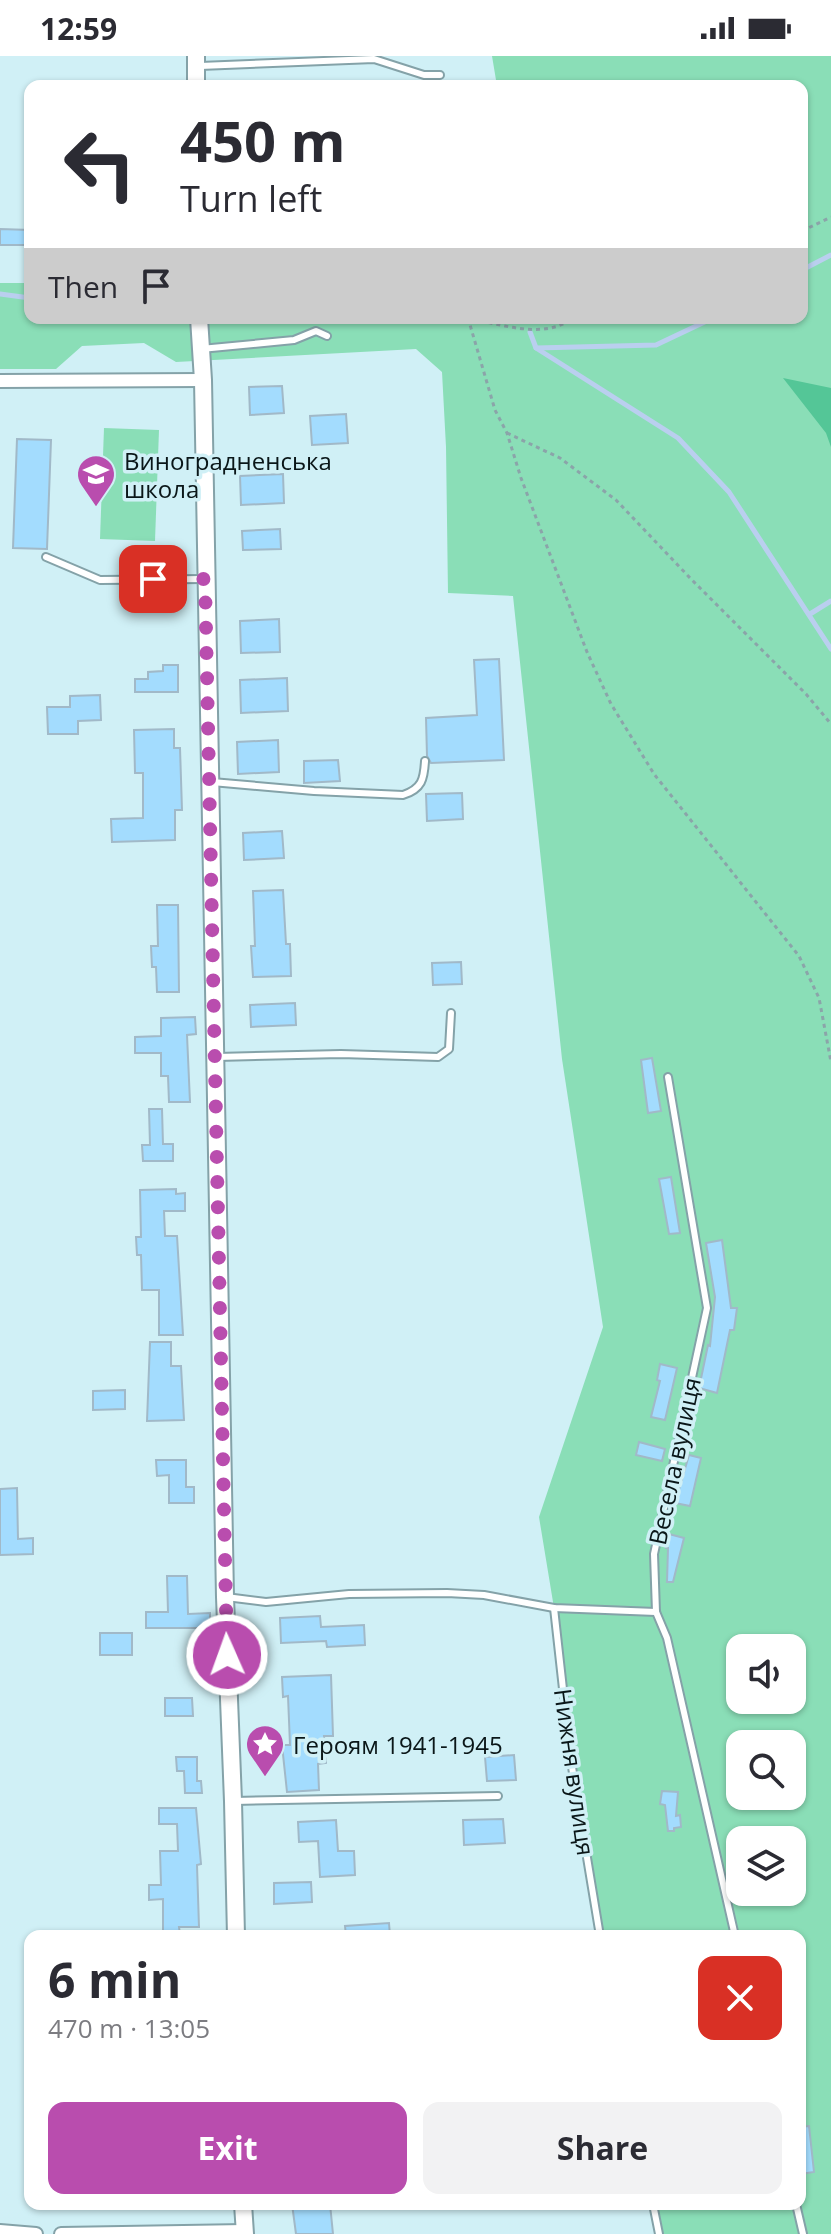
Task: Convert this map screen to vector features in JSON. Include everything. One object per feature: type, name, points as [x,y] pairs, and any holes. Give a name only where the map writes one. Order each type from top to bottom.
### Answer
[{"type":"street","points":[[199,324],[203,380],[225,1597],[236,1930]]},
{"type":"street","points":[[0,381],[203,380]]},
{"type":"street","points":[[61,2234],[245,2233],[243,2210]]},
{"type":"street","points":[[0,2231],[36,2234]]},
{"type":"lane","points":[[196,61],[374,59],[424,75],[440,75]]},
{"type":"lane","points":[[201,349],[294,340],[316,331],[327,336]]},
{"type":"lane","points":[[46,557],[100,580],[205,579]]},
{"type":"lane","points":[[210,782],[403,795],[420,785],[424,778],[425,761]]},
{"type":"lane","points":[[215,1057],[341,1054],[438,1057],[449,1049],[452,1039],[451,1013]]},
{"type":"lane","name":"Весела вулиця","points":[[668,1077],[707,1308],[654,1554],[656,1612],[667,1638],[734,1930]]},
{"type":"lane","points":[[225,1597],[266,1602],[349,1594],[447,1593],[484,1595],[554,1608],[656,1612]]},
{"type":"lane","name":"Нижня вулиця","points":[[554,1608],[571,1761],[599,1930]]},
{"type":"lane","points":[[233,1801],[498,1796]]},
{"type":"lane","points":[[654,2210],[659,2234]]},
{"type":"lane","points":[[797,2210],[803,2234]]},
{"type":"path","points":[[808,228],[831,217]]},
{"type":"path","points":[[469,324],[495,410],[507,433],[587,652],[611,704],[654,774],[799,956],[819,998],[831,1062]]},
{"type":"path","points":[[508,324],[548,330],[565,324]]},
{"type":"path","points":[[507,433],[560,458],[616,500],[806,694],[831,724]]},
{"type":"green space","points":[[492,56],[831,56],[831,2234],[659,2234],[654,2210],[806,2210],[806,1930],[599,1930],[571,1761],[554,1608],[539,1517],[603,1327],[562,1059],[513,596],[448,593],[442,372],[416,349],[176,362],[144,343],[82,346],[56,369],[0,369],[0,283],[24,283],[24,324],[808,324],[808,80],[496,80]]},
{"type":"green space","points":[[783,378],[831,388],[831,447],[826,433]]},
{"type":"green space","points":[[104,428],[159,430],[155,541],[100,539]]},
{"type":"building","points":[[0,229],[24,230],[24,245],[0,245]]},
{"type":"building","points":[[282,386],[284,413],[250,415],[249,387]]},
{"type":"building","points":[[346,414],[348,443],[312,445],[310,416]]},
{"type":"building","points":[[17,439],[51,440],[47,549],[13,548]]},
{"type":"building","points":[[283,474],[284,503],[241,505],[240,476]]},
{"type":"building","points":[[280,529],[281,549],[243,550],[242,531]]},
{"type":"building","points":[[279,619],[280,652],[241,653],[240,621]]},
{"type":"building","points":[[499,659],[504,760],[431,763],[427,756],[426,718],[477,715],[474,660]]},
{"type":"building","points":[[163,665],[178,665],[178,692],[135,692],[135,679],[148,679],[148,672],[163,671]]},
{"type":"building","points":[[287,678],[288,711],[241,713],[240,680]]},
{"type":"building","points":[[100,695],[101,720],[78,721],[78,734],[48,734],[47,707],[70,707],[70,696]]},
{"type":"building","points":[[174,729],[174,748],[180,748],[182,810],[175,810],[175,840],[112,842],[111,819],[143,818],[143,773],[135,773],[134,730]]},
{"type":"building","points":[[278,740],[279,772],[238,774],[237,742]]},
{"type":"building","points":[[338,760],[340,781],[304,783],[304,761]]},
{"type":"building","points":[[462,793],[463,819],[427,821],[426,794]]},
{"type":"building","points":[[282,831],[284,858],[244,860],[243,833]]},
{"type":"building","points":[[283,890],[291,976],[253,977],[253,891]]},
{"type":"building","points":[[157,905],[178,905],[179,992],[157,992],[151,946],[158,946]]},
{"type":"building","points":[[461,962],[462,984],[433,985],[432,963]]},
{"type":"building","points":[[295,1003],[296,1025],[251,1027],[250,1005]]},
{"type":"building","points":[[195,1017],[196,1034],[187,1035],[190,1102],[169,1102],[168,1076],[161,1076],[161,1053],[135,1053],[135,1037],[161,1036],[161,1018]]},
{"type":"building","points":[[652,1058],[661,1111],[648,1113],[641,1060]]},
{"type":"building","points":[[149,1109],[162,1109],[163,1144],[173,1144],[173,1161],[143,1161],[142,1145],[150,1145]]},
{"type":"building","points":[[671,1177],[680,1233],[669,1234],[659,1179]]},
{"type":"building","points":[[176,1189],[176,1194],[185,1193],[185,1211],[164,1211],[165,1236],[177,1236],[183,1335],[159,1335],[159,1290],[142,1290],[141,1255],[137,1255],[136,1237],[141,1237],[140,1190]]},
{"type":"building","points":[[722,1240],[731,1308],[737,1308],[717,1393],[699,1388],[710,1346],[715,1297],[706,1243]]},
{"type":"building","points":[[150,1342],[171,1342],[171,1366],[181,1366],[184,1420],[147,1421]]},
{"type":"building","points":[[660,1364],[677,1368],[665,1420],[651,1417],[660,1381],[657,1380]]},
{"type":"building","points":[[125,1390],[125,1409],[93,1410],[93,1391]]},
{"type":"building","points":[[639,1442],[665,1449],[662,1461],[636,1455]]},
{"type":"building","points":[[689,1455],[701,1458],[690,1506],[675,1503]]},
{"type":"building","points":[[156,1460],[186,1460],[186,1487],[194,1487],[194,1503],[169,1503],[169,1475],[157,1476]]},
{"type":"building","points":[[17,1488],[18,1539],[33,1538],[33,1554],[0,1555],[0,1489]]},
{"type":"building","points":[[669,1534],[684,1538],[673,1582],[667,1582],[666,1548]]},
{"type":"building","points":[[167,1576],[187,1576],[188,1614],[210,1613],[210,1628],[146,1628],[146,1612],[168,1612]]},
{"type":"building","points":[[320,1616],[321,1627],[364,1625],[365,1645],[327,1647],[326,1641],[281,1643],[280,1618]]},
{"type":"building","points":[[100,1633],[132,1633],[132,1655],[100,1655]]},
{"type":"building","points":[[331,1675],[333,1736],[324,1736],[326,1763],[318,1764],[319,1790],[287,1792],[282,1745],[290,1745],[288,1696],[283,1697],[282,1677]]},
{"type":"building","points":[[165,1698],[192,1698],[193,1716],[165,1716]]},
{"type":"building","points":[[514,1755],[516,1780],[487,1781],[485,1757]]},
{"type":"building","points":[[176,1757],[197,1757],[197,1781],[201,1781],[202,1793],[185,1793],[184,1771],[177,1771]]},
{"type":"building","points":[[662,1791],[678,1792],[676,1816],[680,1815],[681,1827],[674,1828],[674,1831],[668,1831],[665,1805],[660,1804]]},
{"type":"building","points":[[159,1808],[196,1808],[201,1864],[197,1865],[199,1927],[163,1930],[163,1899],[149,1900],[149,1885],[161,1885],[160,1851],[178,1851],[177,1824],[159,1824]]},
{"type":"building","points":[[503,1819],[505,1843],[464,1845],[463,1820]]},
{"type":"building","points":[[336,1820],[338,1851],[354,1851],[355,1875],[320,1877],[318,1841],[299,1842],[298,1822]]},
{"type":"building","points":[[311,1882],[312,1902],[274,1904],[274,1883]]},
{"type":"building","points":[[389,1923],[390,1930],[345,1930],[345,1926]]},
{"type":"building","points":[[806,2126],[809,2126],[814,2172],[806,2173]]},
{"type":"building","points":[[293,2210],[331,2210],[333,2234],[296,2234]]},
{"type":"waterway","points":[[808,267],[831,255]]},
{"type":"waterway","points":[[0,294],[24,297]]},
{"type":"waterway","points":[[536,348],[656,345],[700,324]]},
{"type":"waterway","points":[[530,332],[536,348],[678,438],[729,492],[831,649]]},
{"type":"waterway","points":[[810,614],[831,601]]},
{"type":"place","name":"Виноградненська школа","points":[[96,508]]},
{"type":"place","name":"Героям 1941-1945","points":[[265,1778]]},
{"type":"route","points":[[153,579],[205,579],[227,1655]]}]
